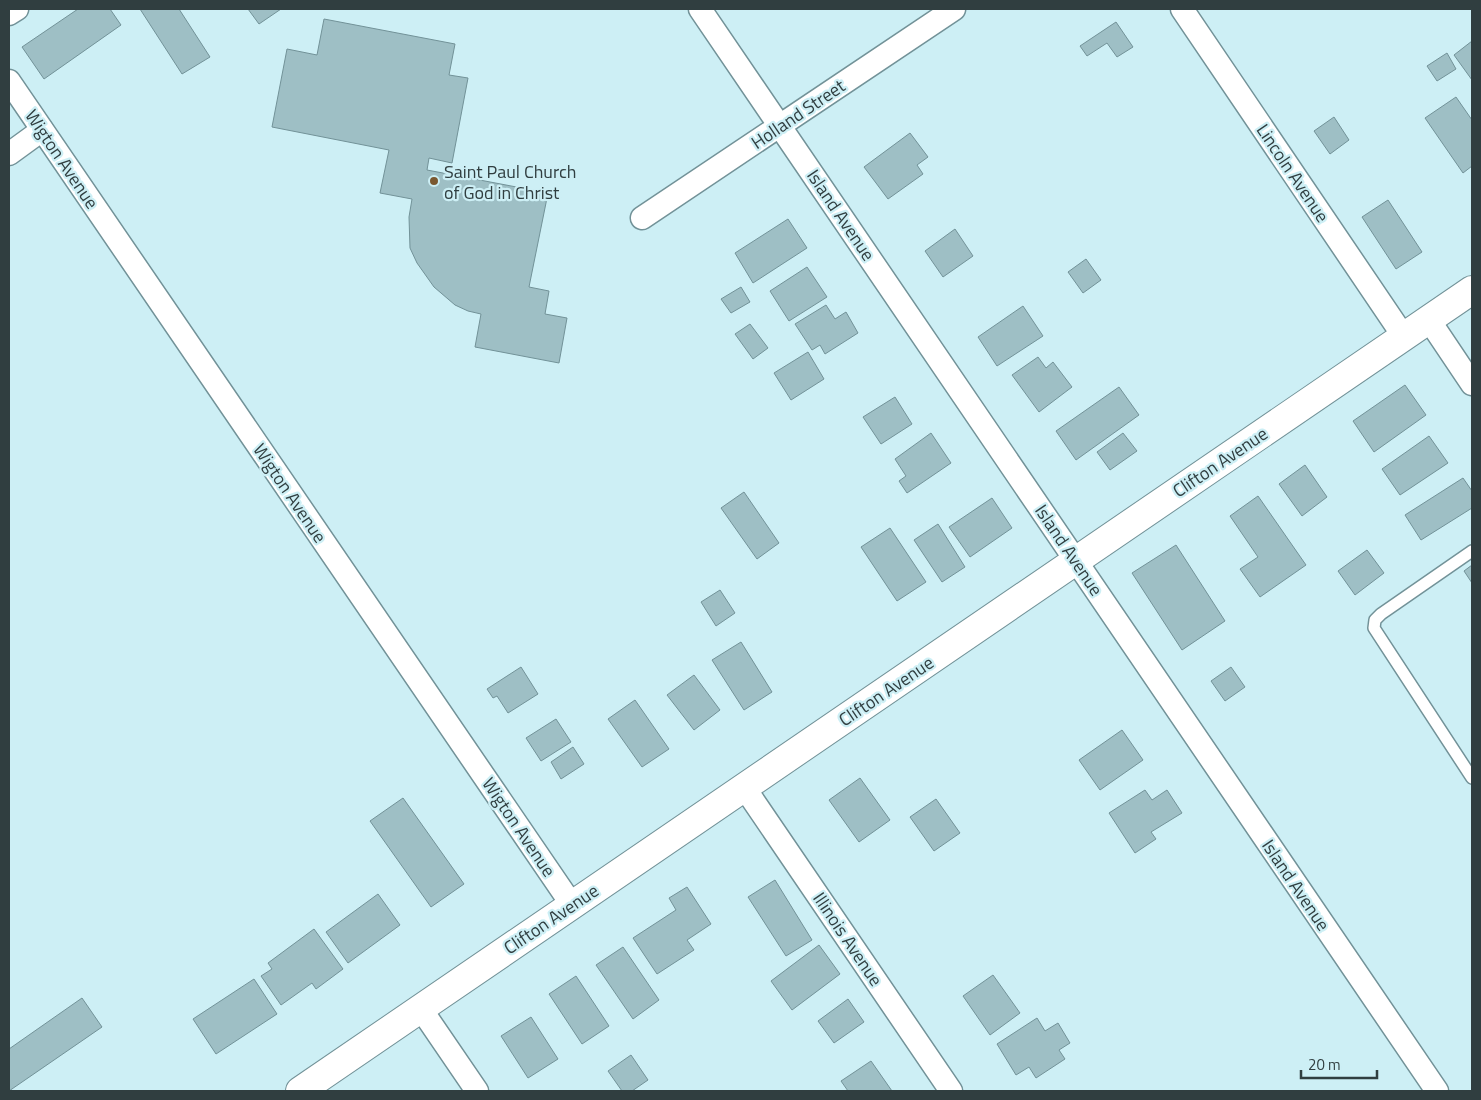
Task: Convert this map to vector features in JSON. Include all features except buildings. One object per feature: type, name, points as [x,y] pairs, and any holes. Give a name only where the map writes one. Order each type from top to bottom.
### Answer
[{"type":"street","points":[[9,14],[17,9]]},
{"type":"street","name":"Island Avenue","points":[[700,9],[1437,1091]]},
{"type":"street","name":"Lincoln Avenue","points":[[1182,9],[1404,336]]},
{"type":"street","name":"Holland Street","points":[[642,218],[949,10]]},
{"type":"street","name":"Wigton Avenue","points":[[9,81],[572,905]]},
{"type":"street","points":[[9,154],[42,130]]},
{"type":"street","name":"Clifton Avenue","points":[[300,1091],[1472,290]]},
{"type":"street","points":[[1429,320],[1472,384]]},
{"type":"street","name":"Illinois Avenue","points":[[744,787],[951,1091]]},
{"type":"street","points":[[421,1009],[477,1091]]},
{"type":"lane","points":[[1472,550],[1381,614],[1375,620],[1374,628],[1472,778]]},
{"type":"place","name":"Saint Paul Church of God in Christ","points":[[434,181]]}]
